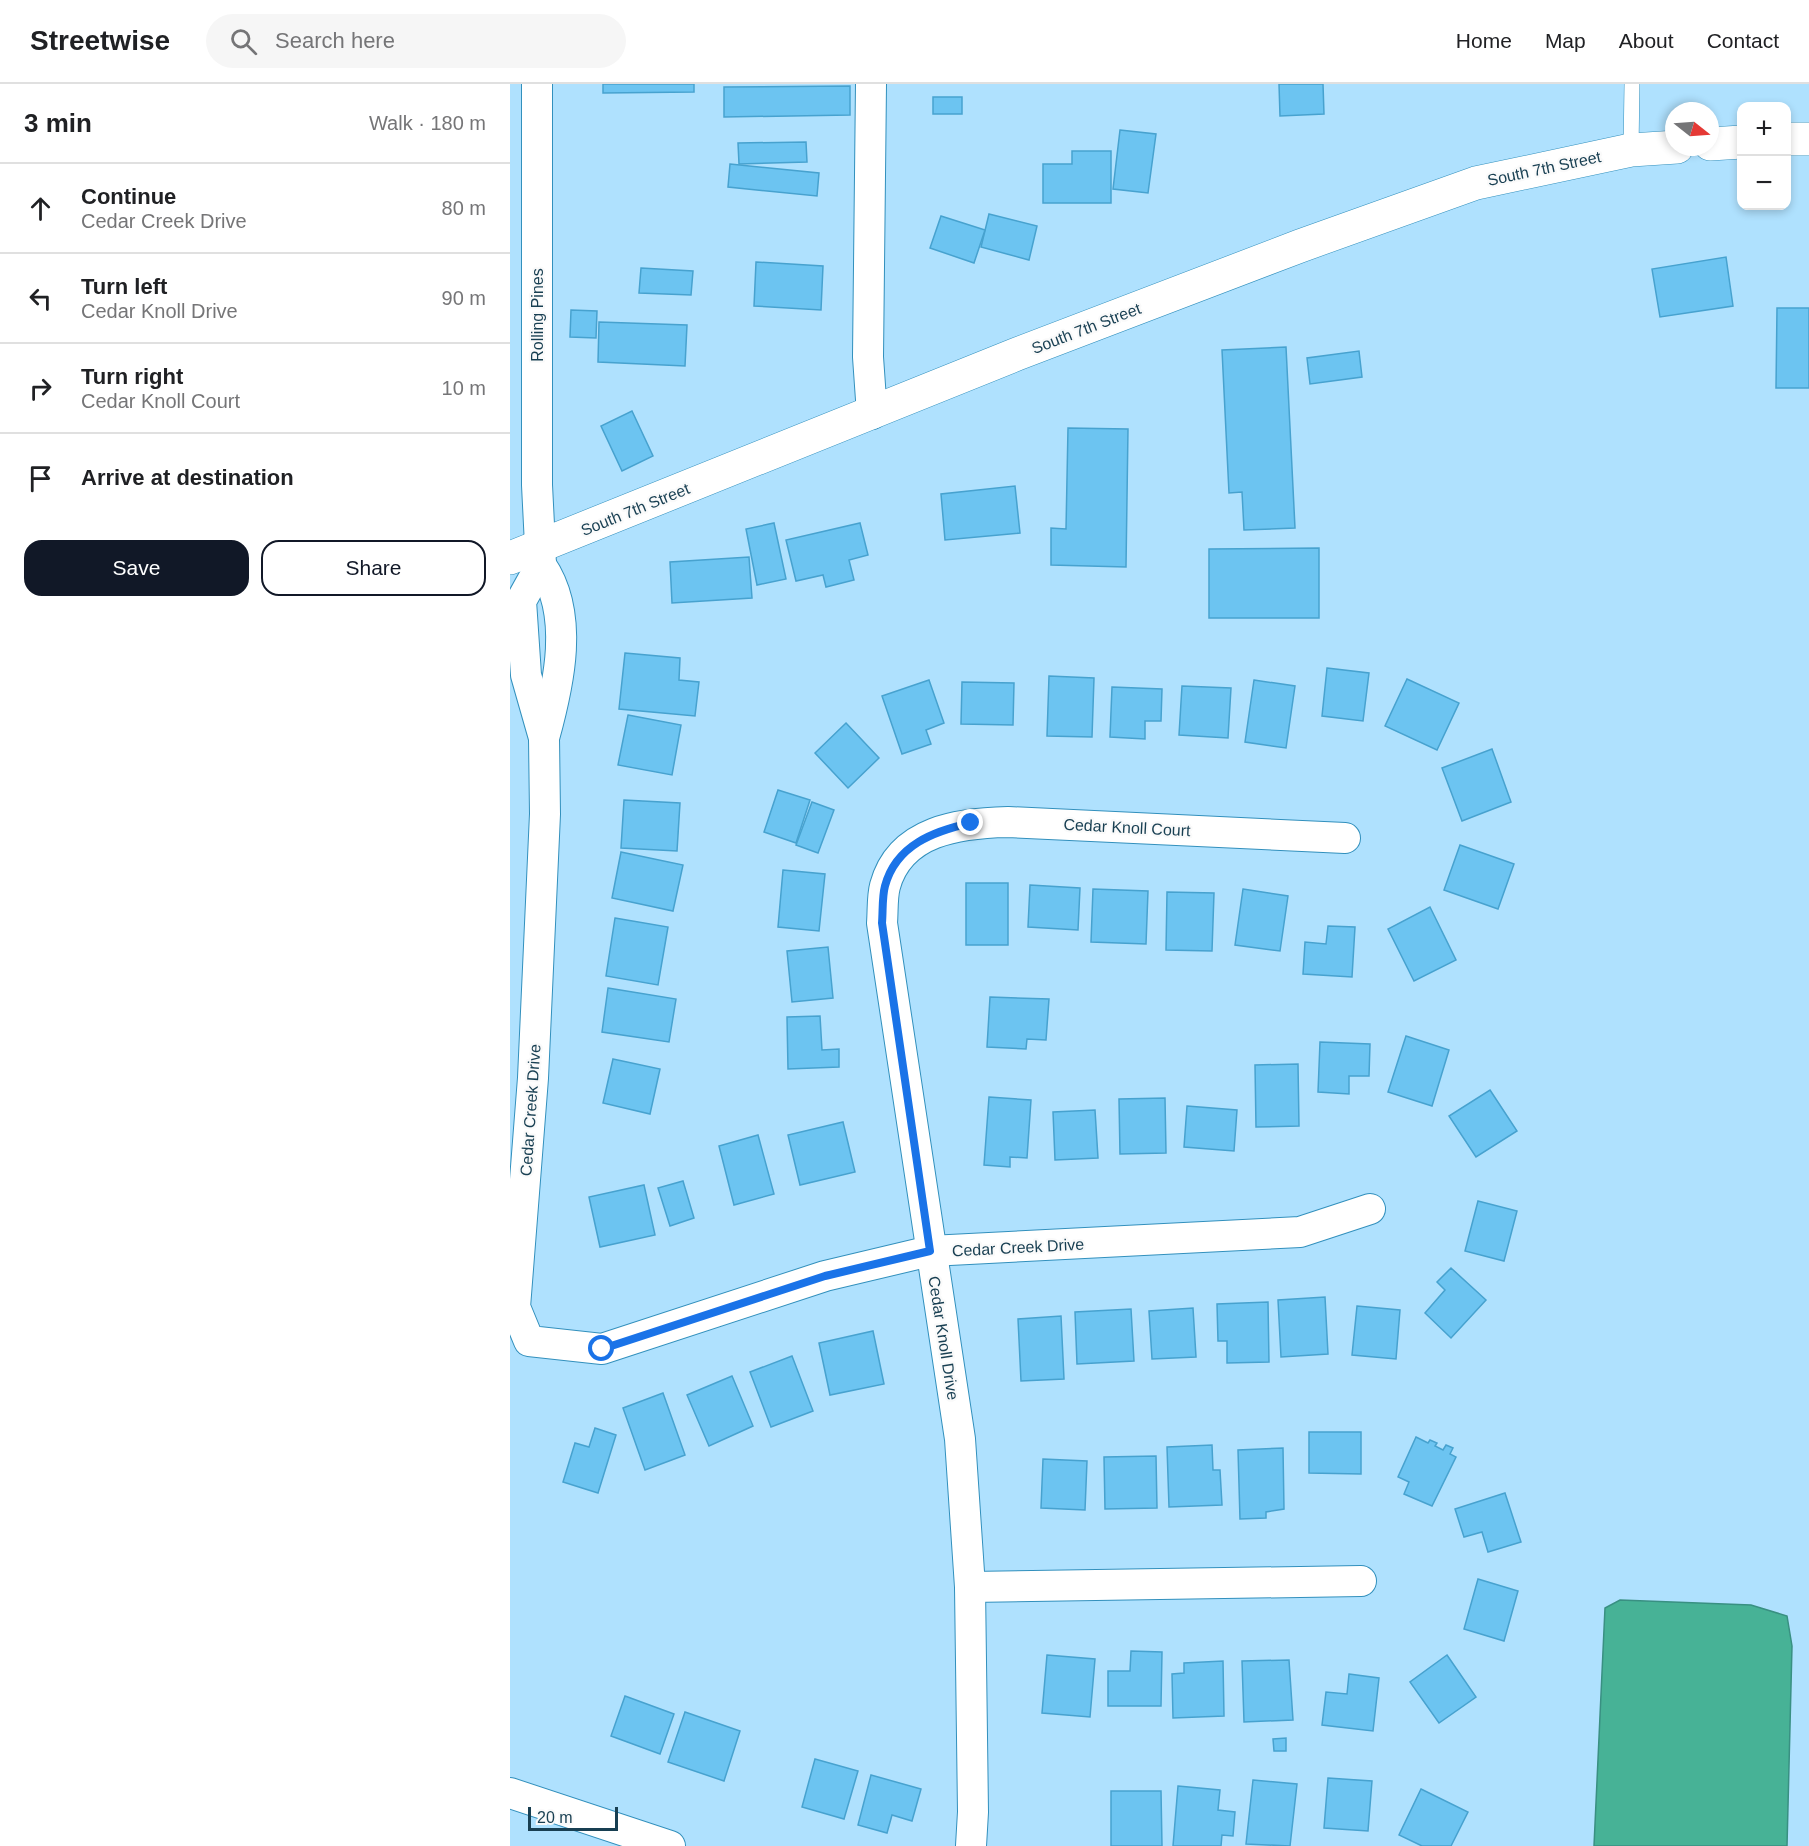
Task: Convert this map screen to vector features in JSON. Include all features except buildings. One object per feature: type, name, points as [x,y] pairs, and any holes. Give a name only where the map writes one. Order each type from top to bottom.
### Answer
[{"type":"street","name":"Rolling Pines","points":[[530,556],[537,485],[537,84]]},
{"type":"street","points":[[871,84],[868,357],[872,414]]},
{"type":"street","points":[[1791,139],[1809,139]]},
{"type":"street","points":[[1719,143],[1737,142]]},
{"type":"street","name":"South 7th Street","points":[[530,556],[1017,354],[1248,265],[1476,183],[1631,150],[1665,148]]},
{"type":"street","name":"Cedar Creek Drive","points":[[530,556],[521,601],[526,675],[544,738],[545,814],[533,1078],[515,1307],[529,1341],[602,1349],[825,1276],[930,1251],[1300,1232],[1370,1209]]},
{"type":"street","name":"Cedar Knoll Court","points":[[914,844],[940,830],[971,823],[1008,822],[1345,838]]},
{"type":"street","name":"Cedar Knoll Drive","points":[[914,844],[896,862],[885,886],[882,923],[960,1439],[970,1587],[973,1812],[971,1846]]},
{"type":"street","points":[[970,1587],[1361,1581]]},
{"type":"street","points":[[510,1793],[670,1846]]},
{"type":"lane","points":[[1631,150],[1632,84]]},
{"type":"shaded area","points":[[1620,1600],[1751,1605],[1787,1616],[1792,1646],[1787,1846],[1594,1846],[1605,1608]]},
{"type":"route","points":[[602,1349],[825,1276],[930,1251],[882,923],[885,886],[896,862],[914,844],[940,830],[971,823]]}]
